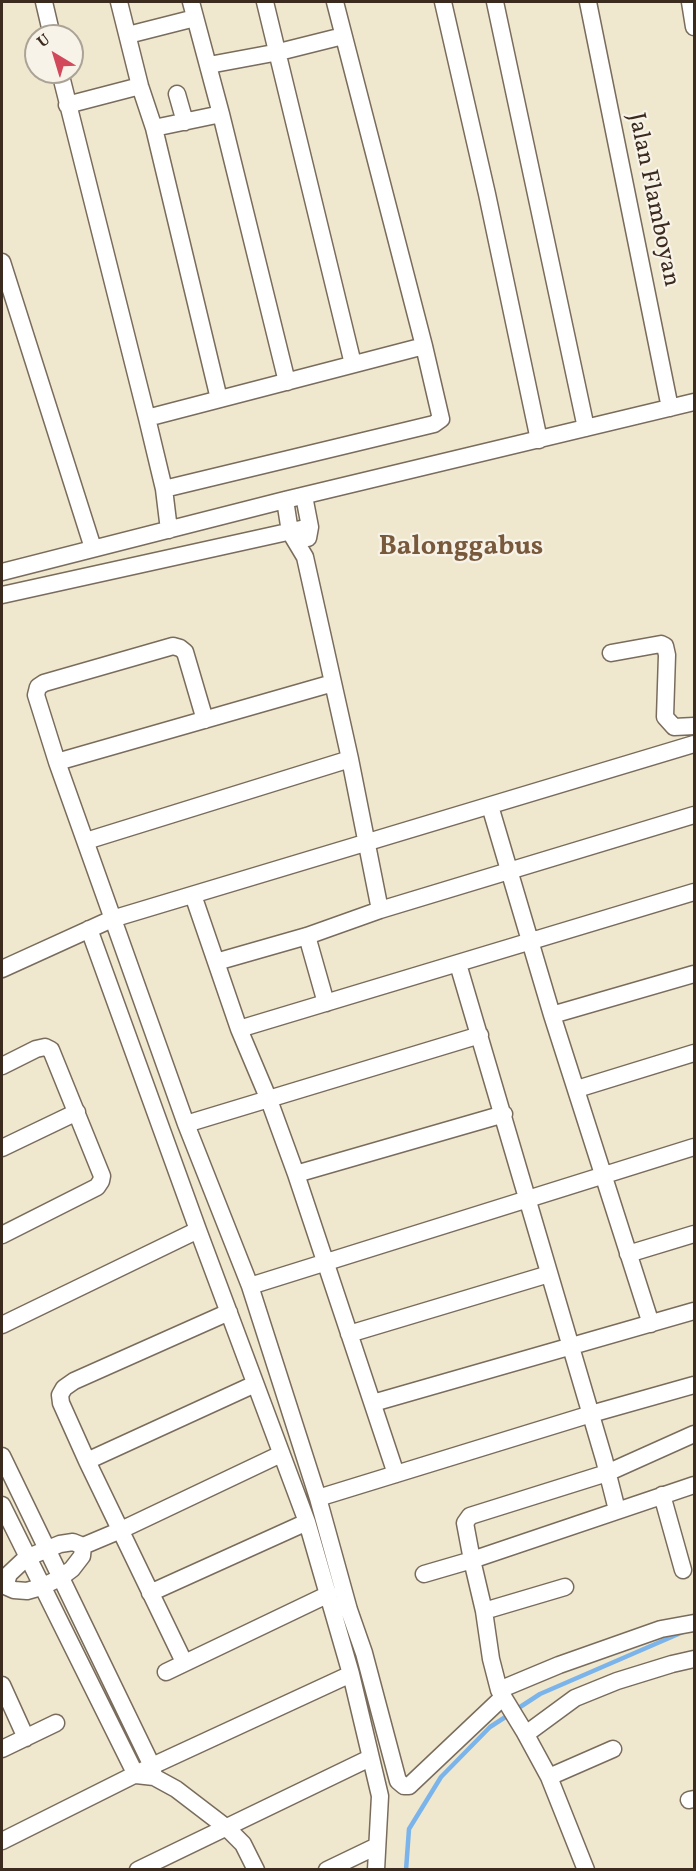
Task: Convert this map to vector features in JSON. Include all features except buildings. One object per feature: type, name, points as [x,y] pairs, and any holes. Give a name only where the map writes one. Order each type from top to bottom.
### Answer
[{"type":"street","points":[[44,2],[49,24]]},
{"type":"street","points":[[119,2],[140,86],[154,128],[219,399]]},
{"type":"street","points":[[190,2],[209,65],[287,382]]},
{"type":"street","points":[[266,2],[353,364]]},
{"type":"street","points":[[164,489],[437,423],[441,417],[335,2]]},
{"type":"street","points":[[443,2],[487,194],[539,440]]},
{"type":"street","points":[[495,2],[586,428]]},
{"type":"street","name":"Jalan Flamboyan","points":[[588,2],[670,408]]},
{"type":"street","points":[[690,2],[694,27]]},
{"type":"street","points":[[128,34],[195,18]]},
{"type":"street","points":[[209,65],[279,52],[344,36]]},
{"type":"street","points":[[63,84],[164,489],[169,530]]},
{"type":"street","points":[[68,105],[140,86]]},
{"type":"street","points":[[177,94],[185,122]]},
{"type":"street","points":[[154,128],[221,114]]},
{"type":"street","points":[[2,262],[93,548]]},
{"type":"street","points":[[147,418],[424,346]]},
{"type":"street","points":[[2,572],[285,500],[694,402]]},
{"type":"street","points":[[304,496],[310,527],[305,556]]},
{"type":"street","points":[[285,500],[290,532],[305,556],[350,759],[380,910]]},
{"type":"street","points":[[2,595],[310,527]]},
{"type":"street","points":[[611,653],[661,644],[665,646],[667,655],[665,717],[674,727],[694,726]]},
{"type":"street","points":[[205,720],[185,652],[180,648],[167,647],[44,683],[38,687],[37,700],[112,919],[186,1124],[250,1286],[318,1498],[349,1610],[364,1653],[398,1781],[404,1786],[409,1786],[502,1697],[560,1665],[661,1629],[694,1623]]},
{"type":"street","points":[[57,762],[333,683]]},
{"type":"street","points":[[2,969],[112,919],[694,744]]},
{"type":"street","points":[[86,842],[350,759]]},
{"type":"street","points":[[490,806],[552,1015],[651,1324]]},
{"type":"street","points":[[216,962],[307,936],[380,910],[694,815]]},
{"type":"street","points":[[239,1029],[694,892]]},
{"type":"street","points":[[193,895],[239,1029],[269,1100],[296,1174],[396,1474]]},
{"type":"street","points":[[89,929],[307,1521],[351,1674],[380,1796],[376,1869]]},
{"type":"street","points":[[307,936],[326,1003]]},
{"type":"street","points":[[458,964],[504,1114],[617,1510]]},
{"type":"street","points":[[552,1015],[694,974]]},
{"type":"street","points":[[186,1124],[480,1035]]},
{"type":"street","points":[[2,1066],[45,1047],[51,1050],[102,1176],[102,1181],[97,1187],[2,1235]]},
{"type":"street","points":[[577,1089],[694,1053]]},
{"type":"street","points":[[2,1148],[77,1112]]},
{"type":"street","points":[[296,1174],[504,1114]]},
{"type":"street","points":[[250,1286],[694,1147]]},
{"type":"street","points":[[2,1325],[198,1230]]},
{"type":"street","points":[[628,1254],[694,1234]]},
{"type":"street","points":[[349,1334],[549,1274]]},
{"type":"street","points":[[373,1403],[694,1311]]},
{"type":"street","points":[[184,1662],[87,1461],[61,1403],[60,1395],[64,1388],[74,1382],[229,1312]]},
{"type":"street","points":[[87,1461],[255,1384]]},
{"type":"street","points":[[318,1498],[694,1384]]},
{"type":"street","points":[[586,1869],[549,1777],[525,1732],[502,1697],[491,1659],[484,1611],[465,1523],[470,1516],[607,1473],[694,1434]]},
{"type":"street","points":[[83,1546],[82,1556],[72,1569],[60,1578],[27,1591],[3,1587],[9,1574],[26,1558],[60,1544],[73,1542],[83,1546],[281,1454]]},
{"type":"street","points":[[2,1456],[153,1772],[227,1828],[243,1844],[256,1869]]},
{"type":"street","points":[[424,1574],[694,1485]]},
{"type":"street","points":[[663,1495],[683,1570]]},
{"type":"street","points":[[2,1504],[26,1558],[135,1775]]},
{"type":"street","points":[[150,1593],[307,1521]]},
{"type":"street","points":[[484,1611],[565,1587]]},
{"type":"street","points":[[166,1672],[329,1594]]},
{"type":"street","points":[[525,1732],[575,1698],[617,1681],[694,1659]]},
{"type":"street","points":[[2,1841],[135,1775],[153,1772],[351,1674]]},
{"type":"street","points":[[2,1685],[26,1738]]},
{"type":"street","points":[[2,1749],[56,1723]]},
{"type":"street","points":[[549,1777],[613,1749]]},
{"type":"street","points":[[138,1869],[370,1758]]},
{"type":"street","points":[[327,1869],[377,1846]]},
{"type":"waterway","points":[[517,1709],[540,1694],[683,1632]]},
{"type":"waterway","points":[[406,1870],[409,1829],[441,1777],[490,1727],[510,1714]]},
{"type":"district","name":"Balonggabus","points":[[461,549]]}]
